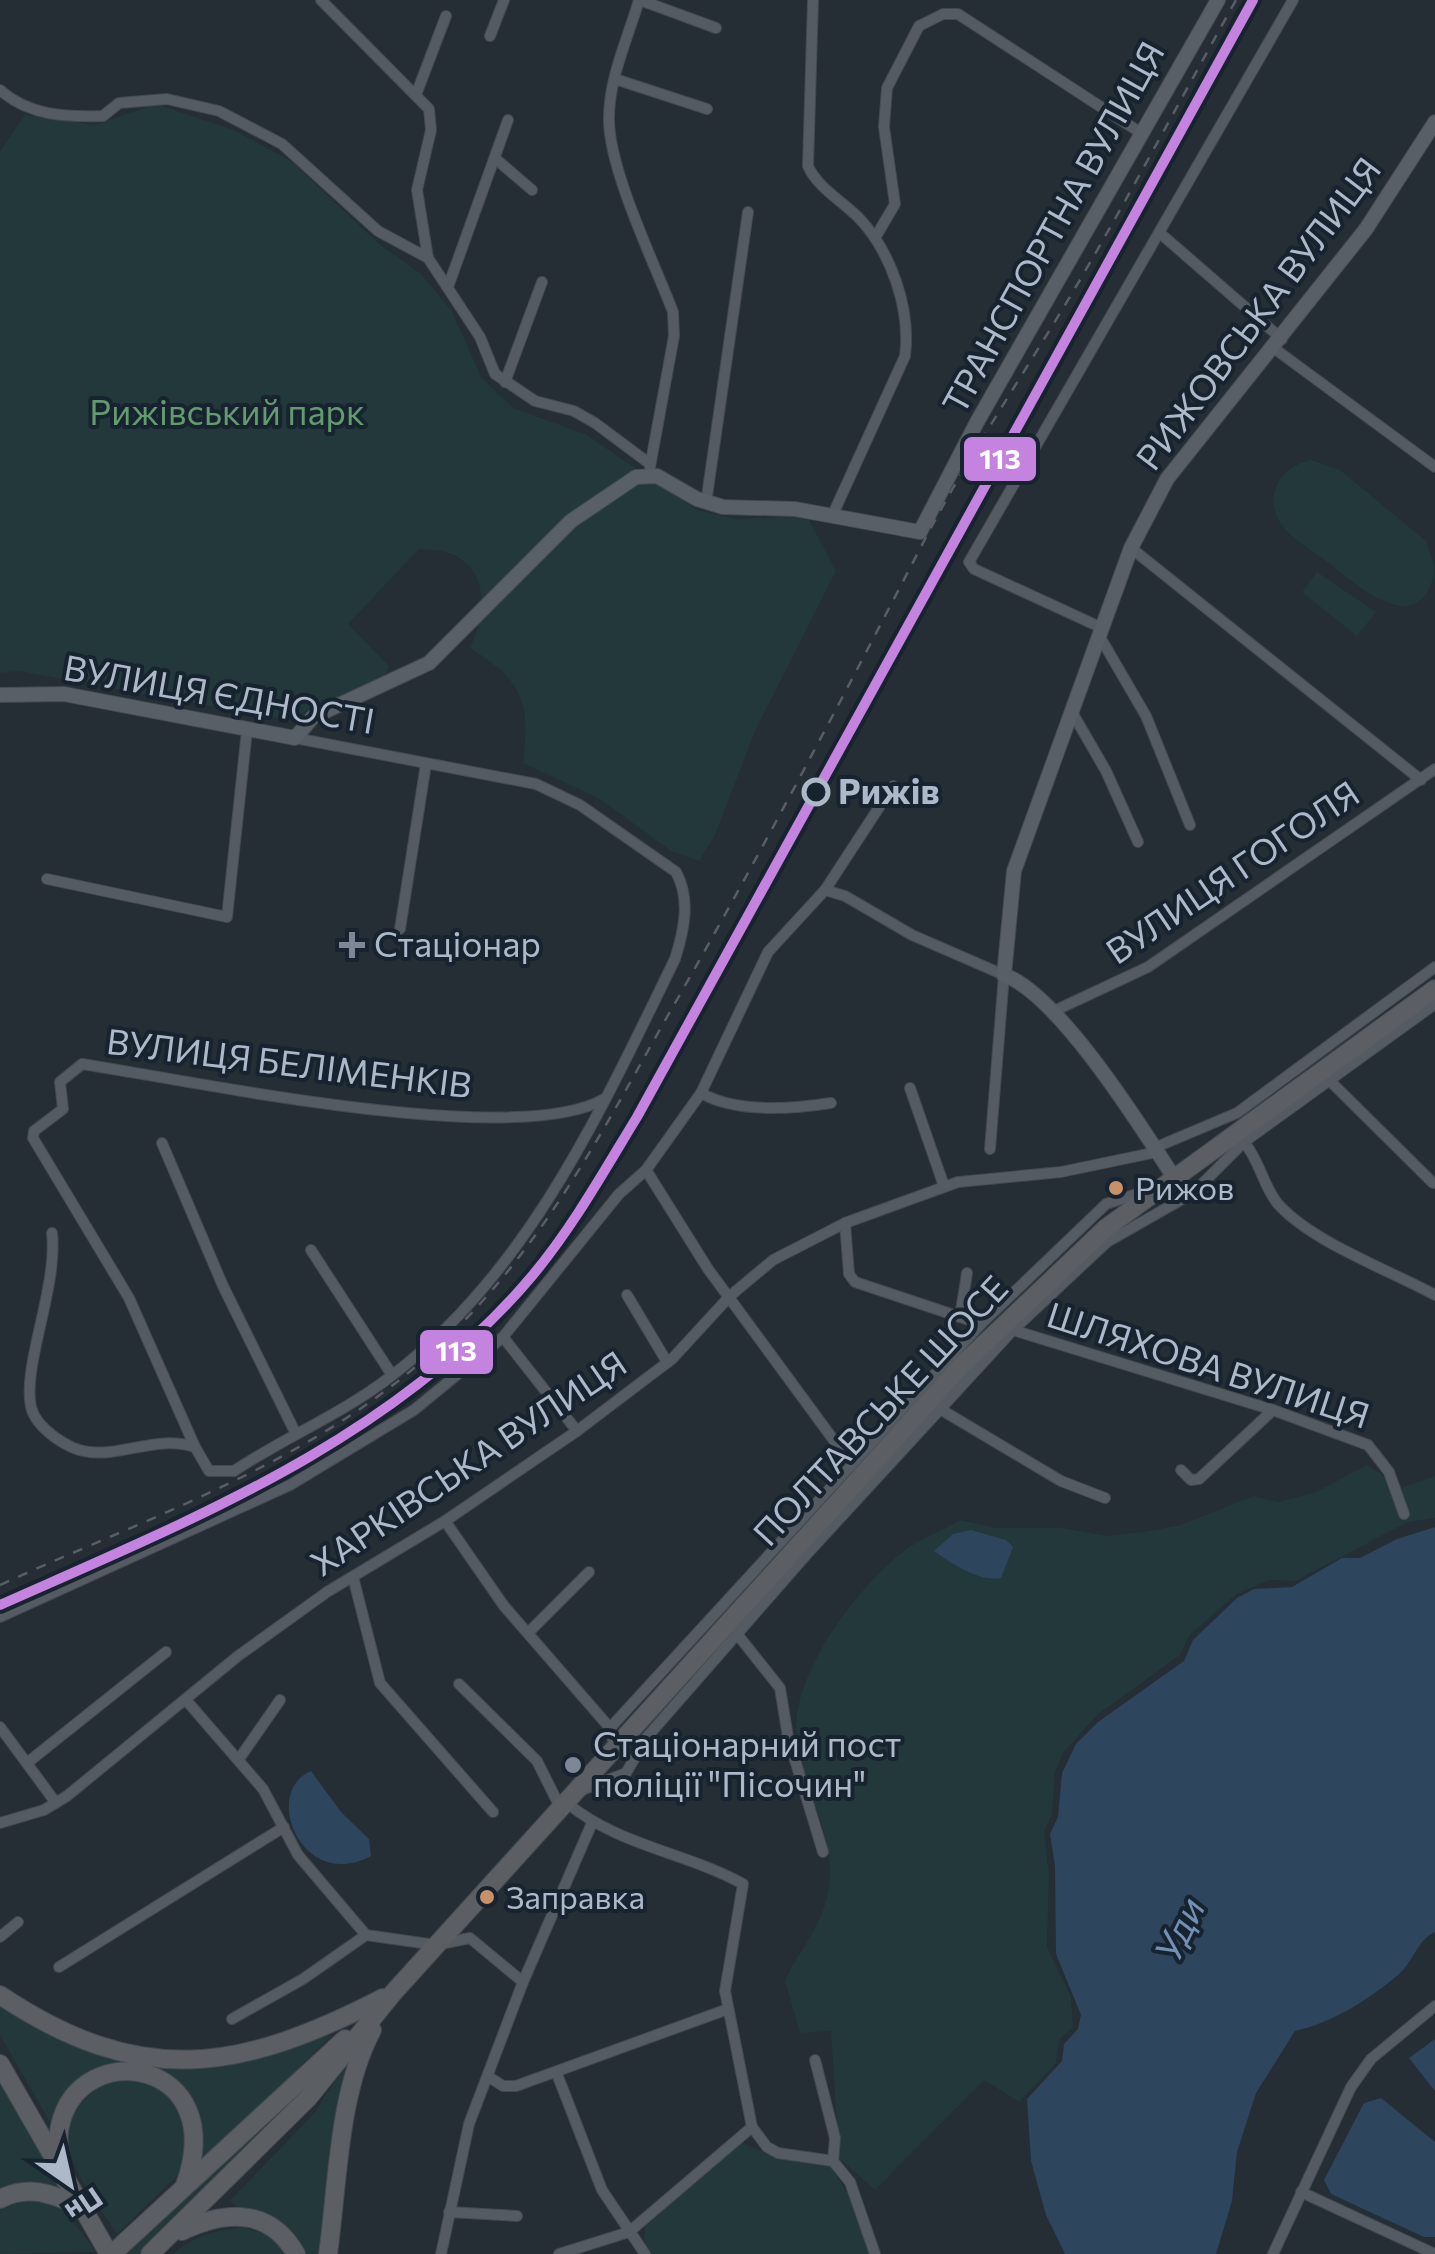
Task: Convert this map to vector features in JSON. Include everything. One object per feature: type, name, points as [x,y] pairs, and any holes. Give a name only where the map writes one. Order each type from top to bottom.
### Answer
[{"type":"highway","name":"ПОЛТАВСЬКЕ ШОСЕ","points":[[376,2012],[961,1366],[1053,1274],[1165,1182],[1435,990]]},
{"type":"highway","points":[[0,1995],[86,2042],[162,2060],[204,2060],[283,2044],[393,1993]]},
{"type":"highway","points":[[328,2254],[362,2050],[393,1993]]},
{"type":"highway","points":[[0,2064],[111,2254],[376,2012]]},
{"type":"highway","points":[[150,2254],[308,2098],[376,2012]]},
{"type":"highway","points":[[65,2180],[58,2140],[66,2110],[85,2085],[130,2071],[145,2073],[173,2088],[191,2113],[197,2144],[182,2192]]},
{"type":"highway","points":[[0,2199],[26,2190],[41,2191],[80,2206]]},
{"type":"highway","points":[[168,2238],[221,2216],[253,2217],[270,2224],[296,2254]]},
{"type":"street","points":[[323,0],[426,102],[432,123],[417,190],[428,258],[480,337],[495,374],[535,401],[574,411],[650,470],[706,503],[832,514],[905,356],[900,296],[876,238],[808,166],[813,0]]},
{"type":"street","points":[[490,36],[504,0]]},
{"type":"street","points":[[650,470],[674,336],[673,312],[614,152],[609,121],[616,80],[640,0],[716,28]]},
{"type":"street","name":"ТРАНСПОРТНА ВУЛИЦЯ","points":[[832,514],[912,534],[926,526],[978,422],[1218,0]]},
{"type":"street","points":[[1190,824],[1146,716],[1101,632],[974,569],[969,562],[1294,0]]},
{"type":"street","points":[[876,238],[895,204],[884,98],[914,33],[926,20],[958,14],[1140,133]]},
{"type":"street","points":[[417,92],[446,16]]},
{"type":"street","points":[[616,80],[707,109]]},
{"type":"street","points":[[0,90],[34,110],[56,116],[106,116],[119,102],[157,98],[219,111],[298,155],[378,232],[428,258]]},
{"type":"street","points":[[448,287],[497,160],[508,120]]},
{"type":"street","name":"РИЖОВСЬКА ВУЛИЦЯ","points":[[990,1149],[1014,871],[1131,548],[1167,479],[1278,344],[1429,148],[1435,122]]},
{"type":"street","points":[[497,160],[532,190]]},
{"type":"street","points":[[706,503],[748,212]]},
{"type":"street","points":[[1161,234],[1278,344],[1431,464],[1435,450]]},
{"type":"street","points":[[505,382],[542,282]]},
{"type":"street","points":[[295,738],[323,712],[429,663],[571,521],[627,480],[650,470]]},
{"type":"street","points":[[1131,548],[1422,780]]},
{"type":"street","name":"ВУЛИЦЯ ЄДНОСТІ","points":[[0,694],[64,694],[552,790],[676,872],[685,905],[680,944],[606,1098]]},
{"type":"street","points":[[1072,714],[1100,758],[1138,842]]},
{"type":"street","points":[[46,878],[227,917],[247,730]]},
{"type":"street","points":[[400,929],[426,764]]},
{"type":"street","name":"ВУЛИЦЯ ГОГОЛЯ","points":[[1054,1011],[1148,966],[1435,769]]},
{"type":"street","points":[[0,1616],[290,1486],[414,1410],[503,1336],[618,1194],[646,1170],[700,1092],[752,977],[768,952],[824,890],[893,786]]},
{"type":"street","points":[[824,890],[845,896],[912,935],[1023,982],[1054,1011],[1156,1150],[1165,1182],[1187,1197]]},
{"type":"street","name":"ХАРКІВСЬКА ВУЛИЦЯ","points":[[0,1823],[56,1804],[238,1656],[352,1577],[577,1432],[668,1362],[730,1296],[773,1260],[845,1224],[944,1186],[1061,1172],[1156,1150],[1238,1113],[1435,967]]},
{"type":"street","points":[[568,1802],[626,1772],[647,1737],[940,1408],[1013,1330],[1107,1242],[1187,1197],[1244,1142],[1435,1004]]},
{"type":"street","name":"ВУЛИЦЯ БЕЛІМЕНКІВ","points":[[195,1447],[129,1298],[33,1138],[34,1131],[63,1109],[60,1082],[82,1064],[450,1118],[583,1108],[606,1098]]},
{"type":"street","points":[[1330,1081],[1432,1183]]},
{"type":"street","points":[[910,1088],[944,1186]]},
{"type":"street","points":[[700,1092],[724,1101],[783,1108],[831,1103]]},
{"type":"street","points":[[52,1233],[51,1288],[30,1393],[39,1423],[73,1449],[93,1453],[176,1441],[195,1447],[208,1471],[234,1471],[392,1376],[481,1291],[520,1245],[606,1098]]},
{"type":"street","points":[[1244,1142],[1276,1201],[1294,1218],[1435,1295]]},
{"type":"street","points":[[162,1143],[222,1286],[296,1434]]},
{"type":"street","points":[[646,1170],[681,1230],[852,1465]]},
{"type":"street","points":[[610,1728],[981,1324],[1106,1204],[1165,1182]]},
{"type":"street","points":[[845,1224],[852,1280],[981,1324]]},
{"type":"street","points":[[311,1250],[392,1376]]},
{"type":"street","points":[[960,1316],[968,1273]]},
{"type":"street","points":[[627,1295],[668,1362]]},
{"type":"street","name":"ШЛЯХОВА ВУЛИЦЯ","points":[[1013,1330],[1342,1434],[1378,1452],[1404,1514]]},
{"type":"street","points":[[503,1336],[577,1432]]},
{"type":"street","points":[[940,1408],[1061,1480],[1105,1498]]},
{"type":"street","points":[[1182,1470],[1191,1480],[1199,1480],[1273,1410]]},
{"type":"street","points":[[445,1520],[493,1592],[610,1728],[615,1750]]},
{"type":"street","points":[[528,1633],[589,1572]]},
{"type":"street","points":[[352,1577],[380,1683],[494,1812]]},
{"type":"street","points":[[737,1634],[780,1688],[788,1737],[823,1852]]},
{"type":"street","points":[[27,1764],[166,1652]]},
{"type":"street","points":[[459,1684],[592,1823],[742,1884],[725,1975],[752,2127],[778,2153],[832,2161],[850,2182],[875,2254]]},
{"type":"street","points":[[186,1700],[239,1759],[298,1855],[366,1934],[436,1945],[470,1938],[523,1982]]},
{"type":"street","points":[[239,1759],[280,1700]]},
{"type":"street","points":[[0,1727],[56,1804]]},
{"type":"street","points":[[441,2254],[469,2124],[490,2078],[523,1982],[592,1823]]},
{"type":"street","points":[[59,1967],[284,1827]]},
{"type":"street","points":[[0,1937],[18,1922]]},
{"type":"street","points":[[232,2019],[303,1979],[366,1934]]},
{"type":"street","points":[[1273,2254],[1352,2087],[1371,2060],[1435,2006]]},
{"type":"street","points":[[490,2078],[510,2086],[557,2074],[728,2009]]},
{"type":"street","points":[[815,2060],[834,2138],[832,2161]]},
{"type":"street","points":[[557,2074],[587,2158],[645,2254]]},
{"type":"street","points":[[559,2254],[629,2232],[752,2127]]},
{"type":"street","points":[[1300,2192],[1434,2254]]},
{"type":"street","points":[[450,2212],[517,2216]]},
{"type":"green space","name":"Рижівський парк","points":[[156,104],[234,130],[291,161],[378,243],[420,273],[452,311],[481,377],[513,408],[585,434],[697,510],[738,519],[807,516],[836,571],[756,729],[715,835],[699,861],[671,851],[600,799],[523,763],[525,724],[519,695],[502,672],[470,648],[481,609],[479,583],[465,562],[448,553],[419,549],[348,624],[389,666],[385,676],[286,720],[19,671],[0,673],[0,151],[25,115],[95,125]]},
{"type":"green space","points":[[1311,460],[1340,470],[1426,541],[1435,569],[1428,591],[1417,603],[1403,606],[1372,595],[1300,543],[1281,524],[1274,507],[1276,488],[1293,467]]},
{"type":"green space","points":[[1317,572],[1376,612],[1357,636],[1302,592]]},
{"type":"green space","points":[[1367,1465],[1401,1488],[1435,1476],[1435,1518],[1408,1522],[1295,1581],[1269,1580],[1236,1594],[1189,1636],[1180,1655],[1097,1715],[1063,1753],[1055,1772],[1052,1814],[1044,1831],[1049,1874],[1047,1947],[1071,1997],[1073,2027],[1059,2040],[1056,2063],[1019,2102],[984,2080],[875,2190],[839,2158],[831,2031],[800,2033],[785,1981],[821,1916],[828,1892],[829,1854],[797,1743],[802,1692],[827,1639],[863,1591],[900,1554],[960,1520],[996,1528],[1063,1528],[1106,1536],[1143,1532],[1181,1525],[1253,1496],[1278,1502],[1314,1493]]},
{"type":"green space","points":[[0,1996],[162,2063],[332,2035],[193,2174],[200,2135],[196,2111],[182,2090],[163,2079],[98,2073],[55,2131],[0,2035]]},
{"type":"green space","points":[[349,2060],[319,2254],[298,2254],[230,2201],[315,2112]]},
{"type":"green space","points":[[112,2079],[153,2081],[188,2117],[185,2168],[117,2234],[78,2172],[68,2133],[74,2115],[88,2097]]},
{"type":"green space","points":[[310,2079],[286,2111],[145,2249],[139,2254],[124,2254]]},
{"type":"green space","points":[[0,2080],[58,2186],[32,2183],[0,2192]]},
{"type":"green space","points":[[740,2142],[773,2156],[830,2165],[857,2208],[870,2254],[652,2254],[644,2240],[645,2227]]},
{"type":"green space","points":[[30,2197],[62,2207],[96,2252],[0,2254],[0,2210]]},
{"type":"green space","points":[[245,2227],[271,2237],[286,2254],[173,2254],[207,2234]]},
{"type":"water","name":"Уди","points":[[1435,1527],[1435,1932],[1424,1940],[1399,1974],[1376,1992],[1337,2016],[1295,2031],[1256,2093],[1237,2152],[1232,2201],[1216,2254],[1065,2254],[1046,2215],[1031,2161],[1027,2099],[1062,2061],[1064,2044],[1078,2029],[1081,2015],[1056,1954],[1055,1866],[1050,1834],[1058,1817],[1062,1773],[1076,1744],[1098,1722],[1184,1661],[1193,1640],[1237,1598],[1254,1589],[1292,1587],[1342,1558],[1360,1558],[1397,1539]]},
{"type":"water","points":[[971,1530],[1006,1540],[1013,1547],[1001,1578],[974,1574],[934,1551],[953,1534]]},
{"type":"water","points":[[311,1771],[341,1812],[369,1839],[371,1856],[347,1864],[325,1861],[309,1851],[296,1835],[290,1817],[290,1798],[296,1782]]},
{"type":"water","points":[[1435,2039],[1435,2091],[1409,2058]]},
{"type":"water","points":[[1381,2098],[1435,2142],[1435,2237],[1424,2237],[1331,2194],[1324,2180],[1364,2103]]},
{"type":"railway","points":[[0,1585],[219,1488],[325,1432],[421,1362],[461,1324],[530,1243],[614,1111],[766,840],[941,510],[1090,263],[1236,0]]},
{"type":"transit line","name":"113","points":[[0,1605],[216,1507],[353,1430],[418,1385],[477,1334],[547,1257],[637,1117],[1253,0]]},
{"type":"place","name":"Рижів","points":[[816,792]]},
{"type":"place","name":"Стаціонар","points":[[352,945]]},
{"type":"place","name":"Рижов","points":[[1116,1188]]},
{"type":"place","name":"Стаціонарний пост поліції \"Пісочин\"","points":[[573,1765]]},
{"type":"place","name":"Заправка","points":[[487,1897]]}]
